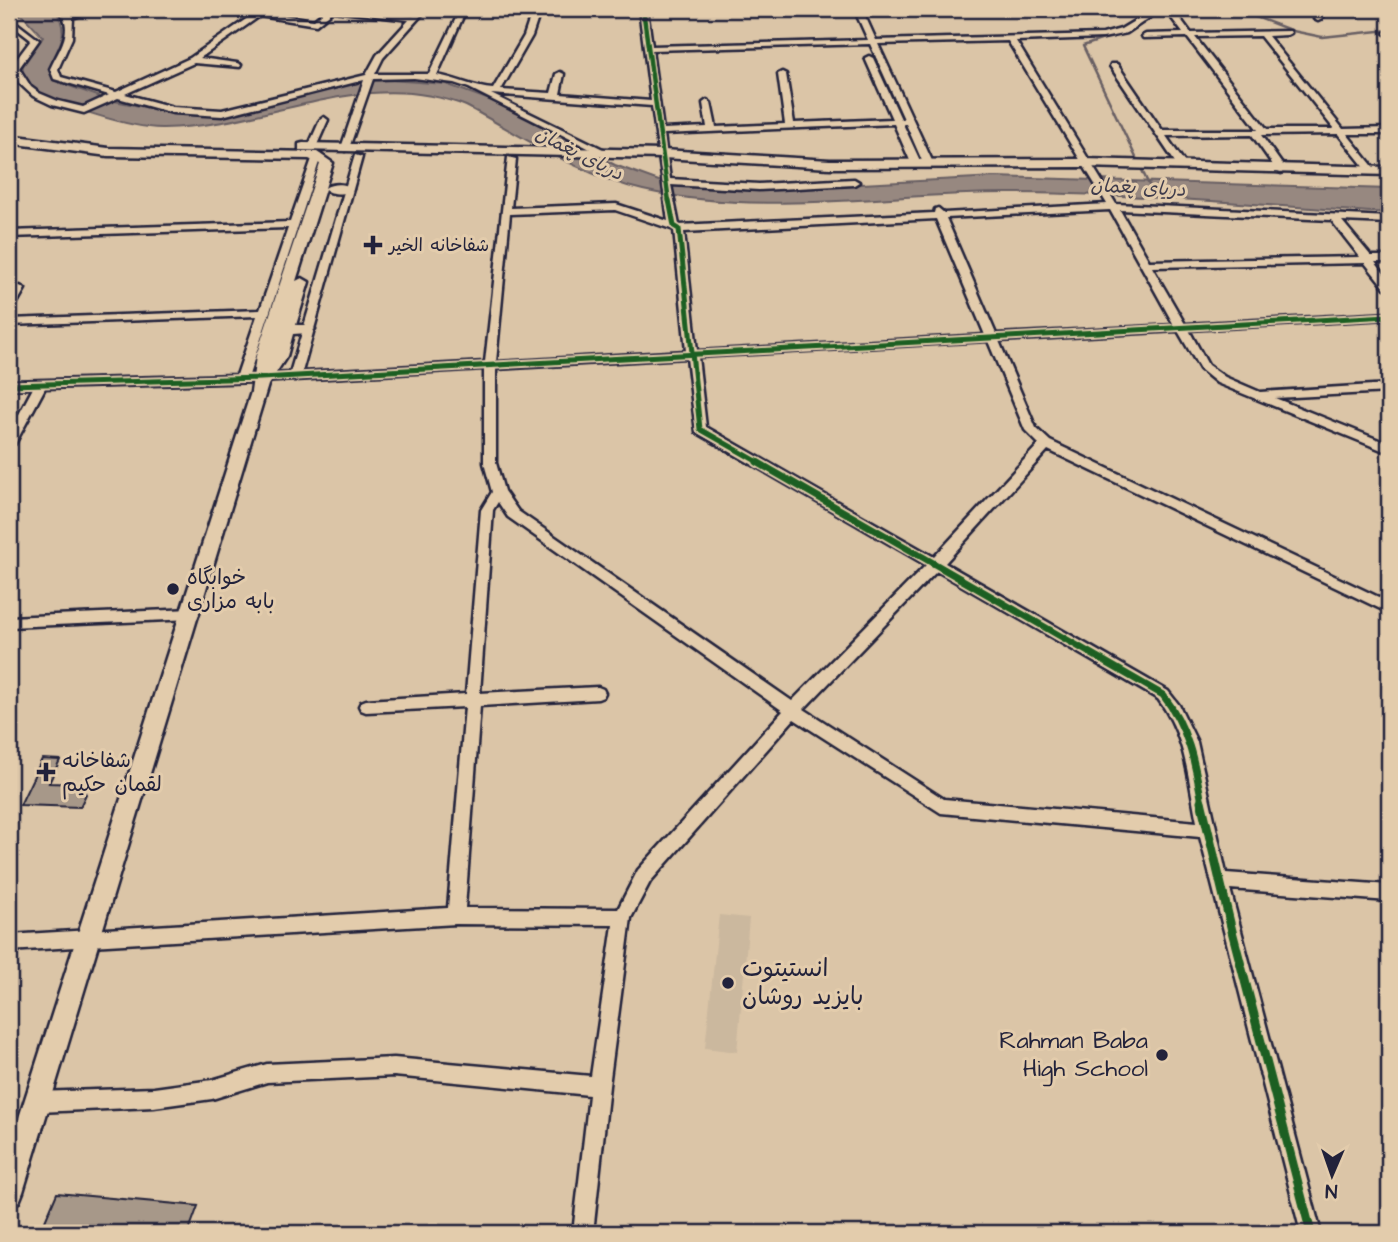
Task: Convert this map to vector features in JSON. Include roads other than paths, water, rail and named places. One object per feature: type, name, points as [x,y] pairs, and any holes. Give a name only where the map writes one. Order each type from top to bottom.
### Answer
[{"type":"main road","points":[[9,132],[104,144],[314,152],[327,163],[279,356],[258,381]]},
{"type":"main road","points":[[9,139],[95,151],[664,158],[1087,168],[1389,181]]},
{"type":"main road","points":[[344,152],[358,157],[511,159],[551,156]]},
{"type":"main road","points":[[9,1192],[191,614],[258,381],[259,346],[321,183],[344,152]]},
{"type":"main road","points":[[664,158],[860,173],[1181,166],[1389,171]]},
{"type":"main road","points":[[321,183],[347,189]]},
{"type":"main road","points":[[287,330],[308,329]]},
{"type":"street","points":[[62,9],[70,17],[72,25],[54,69],[58,79],[111,97],[173,110],[222,113],[339,84],[356,77],[431,78],[463,82],[481,90],[608,157]]},
{"type":"street","points":[[70,17],[92,9]]},
{"type":"street","points":[[231,9],[316,23],[331,9],[415,18]]},
{"type":"street","points":[[344,152],[364,93],[380,57],[424,9]]},
{"type":"street","points":[[495,92],[528,36],[537,9]]},
{"type":"street","points":[[643,9],[668,196],[676,227],[694,353],[700,429],[1163,695],[1178,712],[1188,734],[1207,830],[1311,1233]]},
{"type":"street","points":[[849,9],[908,121],[923,165]]},
{"type":"street","points":[[858,9],[896,121],[923,165]]},
{"type":"street","points":[[1318,19],[1321,9]]},
{"type":"street","points":[[431,78],[463,12]]},
{"type":"street","points":[[1171,12],[1260,133],[1282,170]]},
{"type":"street","points":[[9,19],[35,40],[12,67],[19,72],[21,82],[37,96],[84,110],[192,60],[258,14]]},
{"type":"street","points":[[648,48],[1114,34],[1132,27],[1146,16]]},
{"type":"street","points":[[1262,33],[1373,172]]},
{"type":"street","points":[[1146,36],[1287,33]]},
{"type":"street","points":[[1011,39],[1204,366],[1222,380],[1389,449]]},
{"type":"street","points":[[215,63],[226,54]]},
{"type":"street","points":[[192,60],[237,65]]},
{"type":"street","points":[[1114,66],[1181,166]]},
{"type":"street","points":[[555,96],[560,74]]},
{"type":"street","points":[[782,74],[790,126]]},
{"type":"street","points":[[481,90],[656,104]]},
{"type":"street","points":[[707,103],[712,130]]},
{"type":"street","points":[[314,152],[324,120]]},
{"type":"street","points":[[660,132],[908,121]]},
{"type":"street","points":[[1159,133],[1389,131]]},
{"type":"street","points":[[295,376],[358,157]]},
{"type":"street","points":[[511,159],[489,364],[489,463],[498,492],[513,514],[793,710],[941,806],[1207,830]]},
{"type":"street","points":[[668,183],[758,187],[854,182]]},
{"type":"street","points":[[259,346],[265,313],[293,225],[321,183]]},
{"type":"street","points":[[506,211],[616,207],[676,227],[1109,203],[1389,220]]},
{"type":"street","points":[[940,214],[1031,430],[1046,443],[1389,608]]},
{"type":"street","points":[[1333,216],[1389,286]]},
{"type":"street","points":[[9,234],[293,225]]},
{"type":"street","points":[[1145,264],[1389,259]]},
{"type":"street","points":[[9,308],[20,289]]},
{"type":"street","points":[[9,322],[265,313]]},
{"type":"street","points":[[9,385],[258,381],[295,376],[489,364],[1389,316]]},
{"type":"street","points":[[9,444],[41,384]]},
{"type":"street","points":[[1257,395],[1389,388]]},
{"type":"street","points":[[583,1233],[599,1086],[623,916],[644,876],[793,710],[935,565],[1046,443]]},
{"type":"street","points":[[456,916],[486,510],[498,492]]},
{"type":"street","points":[[9,622],[191,614]]},
{"type":"street","points":[[366,706],[598,693]]},
{"type":"street","points":[[1221,880],[1389,892]]},
{"type":"street","points":[[9,943],[456,916],[623,916]]},
{"type":"street","points":[[38,1102],[163,1096],[248,1081],[267,1073],[394,1067],[599,1086]]},
{"type":"water","name":"دریای پغمان","points":[[11,9],[55,10],[63,33],[51,66],[55,81],[109,100],[171,112],[212,113],[347,83],[389,80],[446,84],[498,103],[615,165],[667,184],[823,186],[996,177],[1389,189],[1389,213],[1151,197],[1056,194],[962,194],[779,203],[688,198],[643,190],[597,175],[552,154],[466,106],[428,95],[389,92],[351,95],[199,126],[147,127],[95,115],[32,90],[22,75],[23,66],[43,37],[25,18]]},
{"type":"waterway","name":"دریای پغمان","points":[[1149,185],[1083,46],[1136,28],[1164,9]]},
{"type":"waterway","points":[[1235,9],[1293,31],[1322,37],[1389,30]]},
{"type":"place","name":"شفاخانه الخیر","points":[[373,245]]},
{"type":"place","name":"خوابگاه بابه مزاری","points":[[173,589]]},
{"type":"place","name":"شفاخانه لقمان حکیم","points":[[46,772]]},
{"type":"place","name":"انستیتوت بایزید روشان","points":[[728,983]]},
{"type":"place","name":"Rahman Baba High School","points":[[1162,1055]]}]
